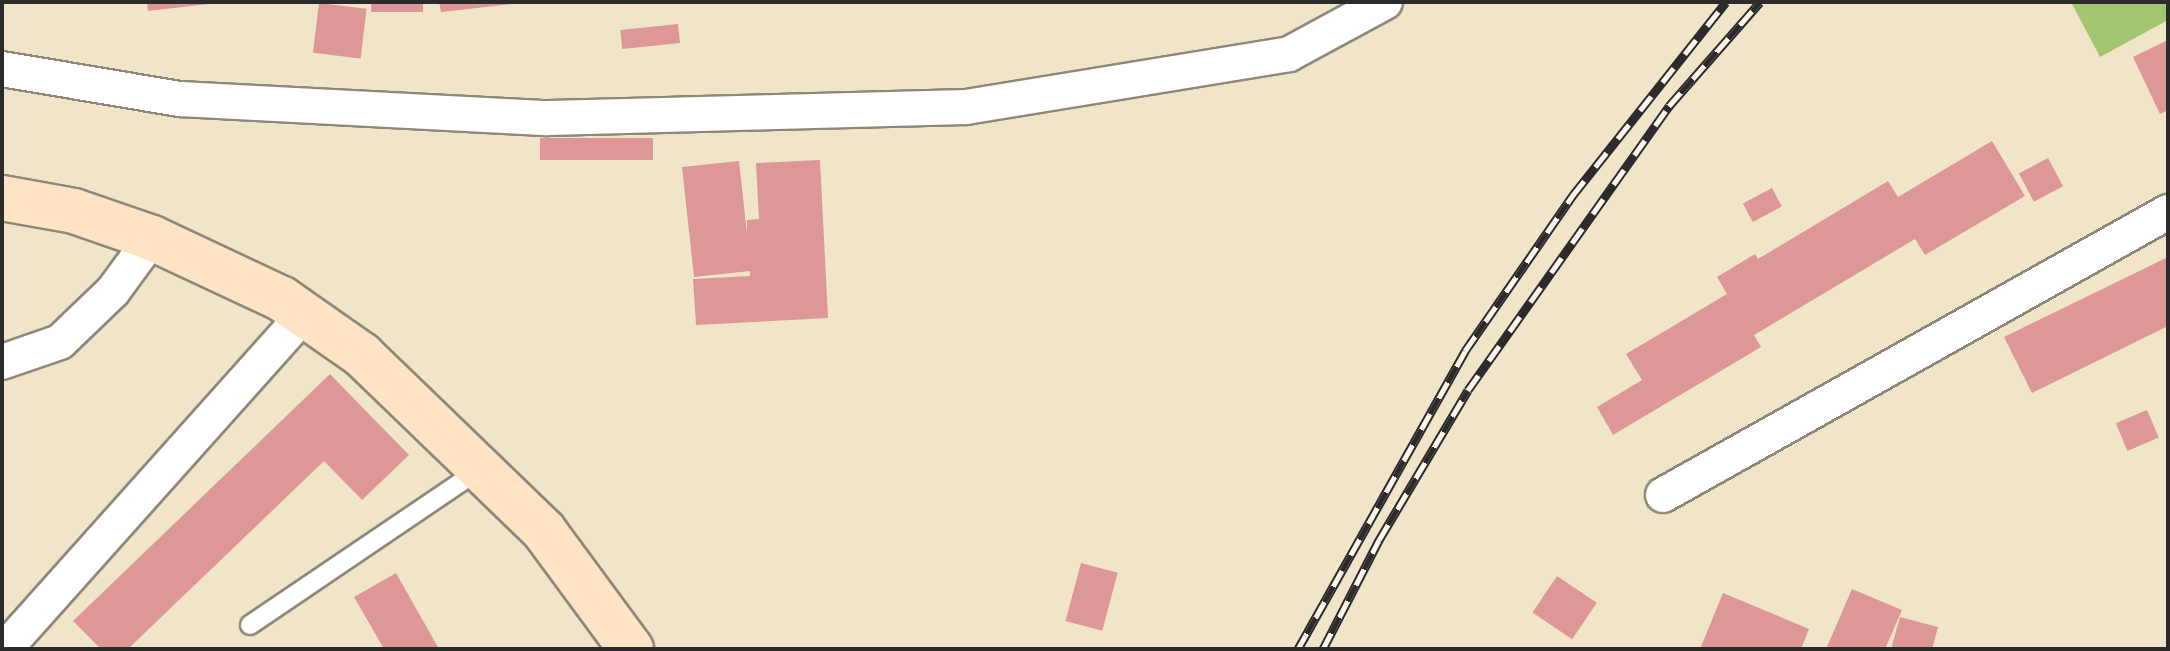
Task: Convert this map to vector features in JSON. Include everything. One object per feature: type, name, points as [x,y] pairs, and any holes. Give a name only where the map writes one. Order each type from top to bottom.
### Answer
[{"type":"main road","points":[[2,198],[74,211],[152,238],[282,299],[362,355],[544,531],[631,649]]},
{"type":"street","points":[[2,69],[180,99],[548,118],[966,107],[1289,54],[1385,2]]},
{"type":"street","points":[[1663,495],[2168,212]]},
{"type":"street","points":[[2,362],[60,342],[113,291],[152,238]]},
{"type":"street","points":[[5,649],[304,315]]},
{"type":"lane","points":[[250,625],[481,468]]},
{"type":"green space","points":[[2071,2],[2168,2],[2168,20],[2100,57]]},
{"type":"building","points":[[147,2],[209,2],[209,4],[148,11]]},
{"type":"building","points":[[371,2],[423,2],[423,12],[371,12]]},
{"type":"building","points":[[439,2],[511,2],[512,4],[441,12]]},
{"type":"building","points":[[319,3],[367,9],[361,58],[313,53]]},
{"type":"building","points":[[678,24],[680,43],[622,49],[620,30]]},
{"type":"building","points":[[2168,40],[2168,110],[2160,114],[2133,57]]},
{"type":"building","points":[[540,138],[653,138],[653,160],[540,160]]},
{"type":"building","points":[[1992,141],[2025,196],[1925,255],[1915,239],[1754,335],[1761,347],[1613,435],[1597,407],[1642,380],[1626,354],[1727,294],[1717,277],[1755,254],[1758,259],[1888,181],[1898,197]]},
{"type":"building","points":[[2048,158],[2063,186],[2034,202],[2019,173]]},
{"type":"building","points":[[820,160],[828,318],[696,325],[693,279],[750,276],[750,271],[694,277],[682,167],[739,161],[747,233],[747,220],[759,219],[756,163]]},
{"type":"building","points":[[1772,188],[1782,207],[1753,222],[1743,203]]},
{"type":"building","points":[[2166,258],[2168,326],[2032,393],[2004,337]]},
{"type":"building","points":[[330,374],[409,455],[362,500],[324,461],[128,649],[101,649],[73,621]]},
{"type":"building","points":[[2147,410],[2159,438],[2127,451],[2116,423]]},
{"type":"building","points":[[1081,563],[1118,573],[1102,631],[1065,621]]},
{"type":"building","points":[[396,573],[439,649],[384,649],[354,597]]},
{"type":"building","points":[[1557,576],[1597,603],[1572,639],[1532,612]]},
{"type":"building","points":[[1852,589],[1902,610],[1885,649],[1826,649]]},
{"type":"building","points":[[1723,593],[1809,629],[1801,649],[1700,649]]},
{"type":"building","points":[[1900,617],[1938,627],[1932,649],[1891,649]]},
{"type":"railway","points":[[1298,649],[1465,351],[1573,195],[1726,2]]},
{"type":"railway","points":[[1323,649],[1379,540],[1468,390],[1669,106],[1760,2]]}]
